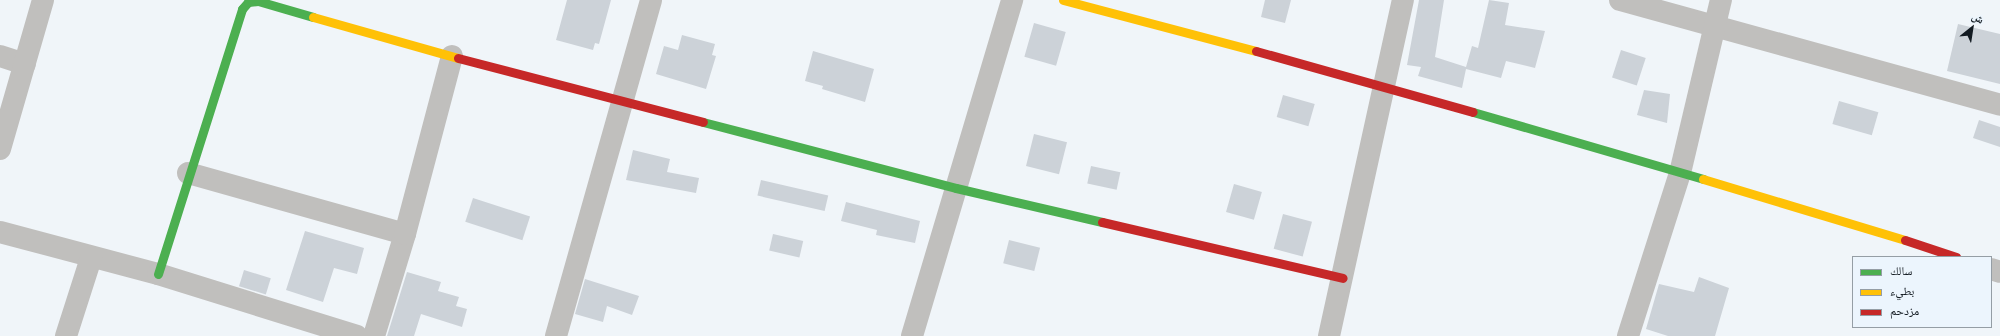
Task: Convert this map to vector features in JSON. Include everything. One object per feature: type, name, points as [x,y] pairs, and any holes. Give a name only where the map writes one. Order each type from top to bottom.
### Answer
[{"type":"street","points":[[0,150],[43,0]]},
{"type":"street","points":[[556,336],[651,0]]},
{"type":"street","points":[[912,336],[1012,0]]},
{"type":"street","points":[[1063,0],[1386,86],[1870,228],[1953,256]]},
{"type":"street","points":[[1329,336],[1386,86],[1403,0]]},
{"type":"street","points":[[1620,0],[1715,25],[2000,105]]},
{"type":"street","points":[[1628,336],[1680,173],[1720,0]]},
{"type":"street","points":[[158,274],[188,173],[242,9],[248,2],[274,2],[452,56],[956,188],[1343,278]]},
{"type":"street","points":[[0,56],[25,64]]},
{"type":"street","points":[[374,336],[405,234],[452,56]]},
{"type":"street","points":[[188,173],[405,234]]},
{"type":"street","points":[[0,232],[91,258],[158,274],[357,336]]},
{"type":"street","points":[[66,336],[91,258]]},
{"type":"building","points":[[567,0],[611,0],[599,44],[595,43],[593,50],[556,40]]},
{"type":"building","points":[[1265,0],[1291,0],[1285,23],[1261,17]]},
{"type":"building","points":[[1419,0],[1444,0],[1435,57],[1466,67],[1472,46],[1478,48],[1489,0],[1509,3],[1505,25],[1545,31],[1535,68],[1506,61],[1501,78],[1466,69],[1462,88],[1418,76],[1421,67],[1407,65]]},
{"type":"building","points":[[1034,23],[1066,32],[1056,66],[1024,57]]},
{"type":"building","points":[[1958,24],[2000,34],[2000,84],[1947,71]]},
{"type":"building","points":[[682,35],[715,44],[712,55],[716,56],[706,89],[656,74],[664,46],[678,50]]},
{"type":"building","points":[[1621,50],[1646,58],[1637,86],[1612,78]]},
{"type":"building","points":[[813,51],[874,69],[865,102],[822,89],[823,86],[805,81]]},
{"type":"building","points":[[1644,90],[1670,94],[1667,123],[1637,115]]},
{"type":"building","points":[[1283,95],[1315,104],[1308,126],[1277,117]]},
{"type":"building","points":[[1839,101],[1878,112],[1872,135],[1832,124]]},
{"type":"building","points":[[1979,120],[2000,127],[2000,147],[1973,138]]},
{"type":"building","points":[[1034,134],[1067,142],[1059,174],[1026,166]]},
{"type":"building","points":[[633,150],[670,159],[667,172],[699,178],[696,193],[626,180]]},
{"type":"building","points":[[1091,166],[1120,172],[1117,190],[1087,184]]},
{"type":"building","points":[[761,180],[828,196],[825,211],[757,196]]},
{"type":"building","points":[[1234,184],[1262,192],[1254,220],[1226,212]]},
{"type":"building","points":[[473,198],[530,217],[522,240],[465,222]]},
{"type":"building","points":[[846,202],[920,221],[915,243],[876,235],[877,230],[841,221]]},
{"type":"building","points":[[1283,214],[1312,222],[1303,257],[1274,249]]},
{"type":"building","points":[[305,231],[364,248],[357,274],[334,268],[323,302],[286,290]]},
{"type":"building","points":[[773,234],[803,241],[799,258],[769,251]]},
{"type":"building","points":[[1009,240],[1040,248],[1034,271],[1003,263]]},
{"type":"building","points":[[244,270],[271,278],[266,294],[239,286]]},
{"type":"building","points":[[407,272],[441,282],[438,291],[459,297],[456,306],[467,309],[462,327],[421,314],[414,336],[387,336]]},
{"type":"building","points":[[1699,277],[1729,288],[1715,336],[1668,336],[1646,329],[1659,284],[1694,292]]},
{"type":"building","points":[[585,279],[639,296],[632,315],[607,306],[603,322],[575,314]]},
{"type":"traffic: fast","points":[[158,274],[242,9],[248,2],[258,1],[313,17]]},
{"type":"traffic: fast","points":[[1473,112],[1703,179]]},
{"type":"traffic: fast","points":[[703,122],[956,188],[1102,222]]},
{"type":"traffic: slow","points":[[1063,0],[1256,51]]},
{"type":"traffic: slow","points":[[313,17],[458,58]]},
{"type":"traffic: slow","points":[[1703,179],[1905,240]]},
{"type":"traffic: jam","points":[[1256,51],[1473,112]]},
{"type":"traffic: jam","points":[[458,58],[703,122]]},
{"type":"traffic: jam","points":[[1102,222],[1343,278]]},
{"type":"traffic: jam","points":[[1905,240],[1953,256]]}]
